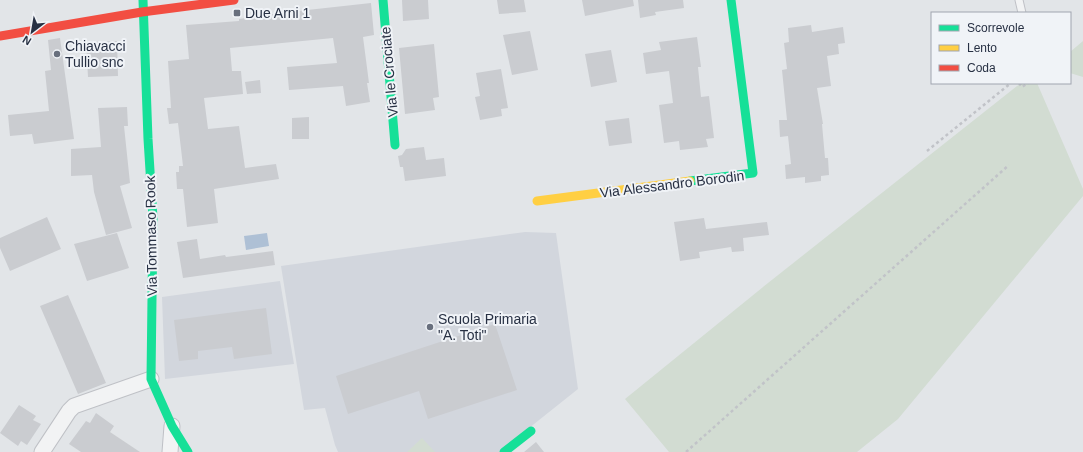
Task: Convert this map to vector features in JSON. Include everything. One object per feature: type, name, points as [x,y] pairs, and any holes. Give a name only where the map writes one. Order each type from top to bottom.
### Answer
[{"type":"street","name":"Via Tommaso Rook","points":[[142,0],[153,218],[151,379],[172,426],[188,452]]},
{"type":"street","points":[[0,36],[142,12],[234,0]]},
{"type":"street","name":"Via le Crociate","points":[[383,0],[395,145]]},
{"type":"street","name":"Via Alessandro Borodin","points":[[537,201],[753,173],[731,0]]},
{"type":"street","points":[[42,452],[69,411],[74,406],[112,394],[151,379]]},
{"type":"street","points":[[170,452],[172,426]]},
{"type":"street","points":[[504,452],[531,430]]},
{"type":"lane","points":[[1019,0],[1022,12]]},
{"type":"path","points":[[927,151],[1010,84]]},
{"type":"path","points":[[686,452],[1009,165]]},
{"type":"shaded area","points":[[1083,41],[1083,77],[1071,73],[1071,51]]},
{"type":"shaded area","points":[[1020,84],[1037,84],[1083,189],[1083,196],[898,419],[857,452],[669,452],[625,399],[768,283]]},
{"type":"shaded area","name":"Scuola Primaria \"A. Toti\"","points":[[525,232],[556,233],[578,389],[499,452],[338,452],[325,408],[304,410],[281,266]]},
{"type":"shaded area","points":[[280,281],[294,364],[165,379],[162,297]]},
{"type":"shaded area","points":[[422,438],[435,452],[407,452]]},
{"type":"water","points":[[267,233],[269,246],[246,250],[244,236]]},
{"type":"building","points":[[402,0],[428,0],[429,19],[403,21]]},
{"type":"building","points":[[497,0],[524,0],[526,12],[499,14]]},
{"type":"building","points":[[582,0],[633,0],[634,6],[585,16]]},
{"type":"building","points":[[638,0],[683,0],[684,8],[655,12],[656,15],[640,18]]},
{"type":"building","points":[[371,3],[374,35],[363,37],[370,102],[346,106],[343,86],[289,90],[287,67],[337,63],[333,38],[230,48],[232,71],[241,71],[243,94],[204,98],[208,129],[239,126],[245,168],[276,164],[279,179],[214,189],[218,223],[187,227],[183,189],[177,189],[176,172],[179,172],[179,166],[183,166],[178,123],[169,124],[167,108],[171,108],[168,61],[189,59],[186,25],[239,21],[239,19],[280,13]]},
{"type":"building","points":[[811,25],[812,32],[843,27],[845,43],[838,44],[839,54],[827,56],[831,86],[817,88],[823,124],[825,158],[828,158],[829,175],[821,176],[821,181],[805,183],[805,177],[786,179],[785,165],[791,164],[788,136],[780,137],[779,120],[787,120],[782,70],[787,69],[784,43],[789,42],[788,28]]},
{"type":"building","points":[[530,31],[538,70],[512,75],[503,35]]},
{"type":"building","points":[[697,37],[701,67],[698,67],[701,97],[709,96],[714,138],[706,139],[708,147],[680,150],[679,141],[664,143],[659,105],[673,103],[669,71],[646,74],[643,53],[661,50],[659,42]]},
{"type":"building","points":[[60,38],[74,139],[34,144],[32,134],[10,136],[8,115],[49,111],[45,71],[51,70],[48,40]]},
{"type":"building","points":[[117,41],[118,76],[88,77],[86,42]]},
{"type":"building","points":[[434,44],[439,97],[433,98],[435,110],[405,114],[399,48]]},
{"type":"building","points":[[611,50],[617,82],[591,87],[585,54]]},
{"type":"building","points":[[501,69],[508,108],[501,109],[502,116],[480,120],[475,97],[480,96],[476,73]]},
{"type":"building","points":[[260,80],[261,93],[247,94],[245,82]]},
{"type":"building","points":[[127,107],[128,126],[124,126],[130,183],[120,186],[132,228],[106,235],[94,192],[92,175],[71,176],[71,149],[101,147],[98,108]]},
{"type":"building","points":[[309,117],[309,139],[292,139],[292,118]]},
{"type":"building","points":[[629,118],[632,143],[609,146],[605,121]]},
{"type":"building","points":[[424,147],[426,160],[444,158],[446,176],[405,181],[403,167],[400,167],[398,156],[402,155],[406,149]]},
{"type":"building","points":[[47,217],[61,249],[10,271],[0,248],[0,238]]},
{"type":"building","points":[[704,218],[706,229],[767,222],[769,235],[743,238],[744,251],[732,252],[731,247],[699,252],[700,258],[680,261],[674,222]]},
{"type":"building","points":[[117,233],[129,268],[87,281],[74,244]]},
{"type":"building","points":[[197,239],[200,259],[225,255],[226,257],[273,251],[275,265],[183,278],[177,242]]},
{"type":"building","points":[[68,295],[106,383],[78,394],[40,306]]},
{"type":"building","points":[[266,308],[272,354],[234,359],[232,347],[198,351],[198,359],[179,361],[174,320]]},
{"type":"building","points":[[495,324],[517,390],[428,419],[419,391],[348,414],[336,376]]},
{"type":"building","points":[[19,405],[36,416],[33,420],[41,424],[27,445],[21,441],[18,446],[0,433]]},
{"type":"building","points":[[96,413],[114,426],[110,432],[140,452],[81,452],[69,444],[86,421],[90,423]]},
{"type":"building","points":[[536,442],[544,452],[524,452]]},
{"type":"traffic: fast","points":[[143,0],[148,139],[153,218],[151,379],[172,426],[188,452]]},
{"type":"traffic: fast","points":[[383,0],[395,145]]},
{"type":"traffic: fast","points":[[690,181],[753,173],[731,0]]},
{"type":"traffic: fast","points":[[504,452],[531,431]]},
{"type":"traffic: slow","points":[[537,201],[690,181]]},
{"type":"traffic: jam","points":[[0,36],[142,12],[234,0]]},
{"type":"place","name":"Due Arni 1","points":[[237,13]]},
{"type":"place","name":"Chiavacci Tullio snc","points":[[57,54]]},
{"type":"place","name":"Scuola Primaria \"A. Toti\"","points":[[430,327]]}]
